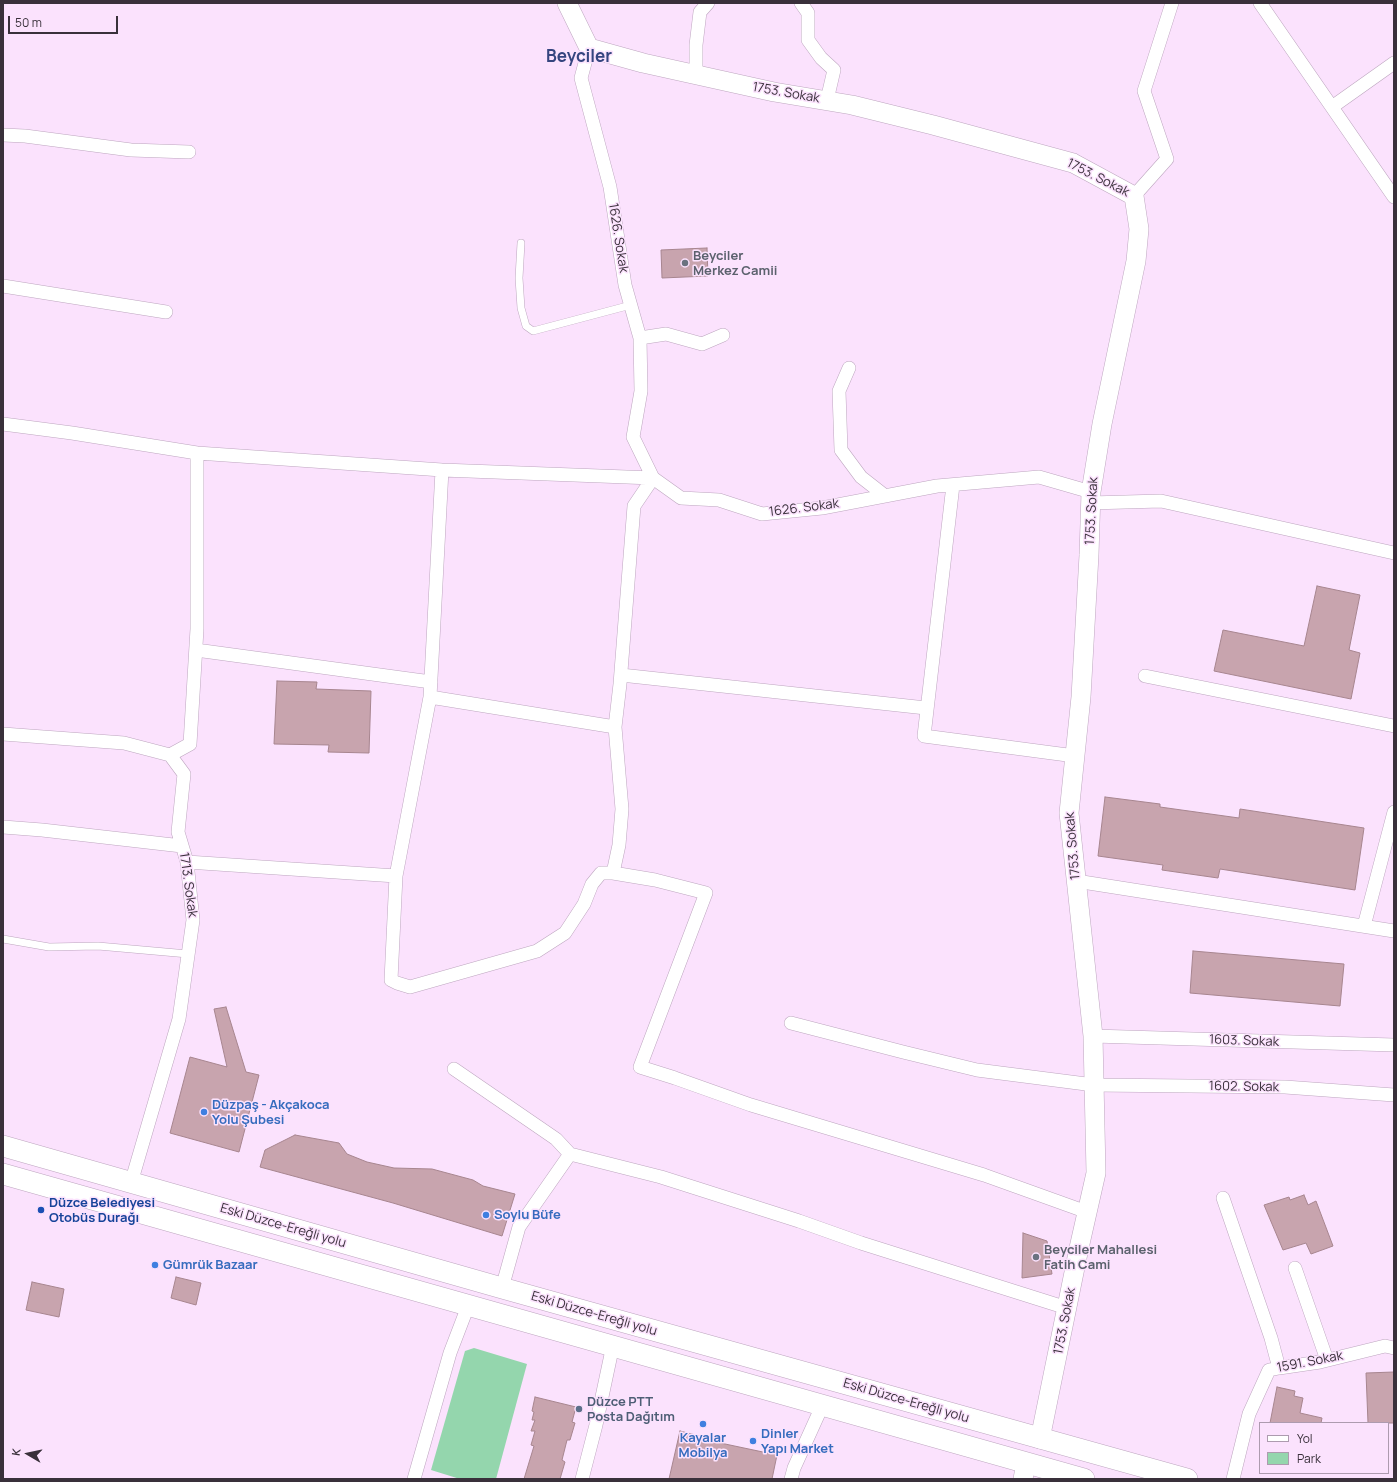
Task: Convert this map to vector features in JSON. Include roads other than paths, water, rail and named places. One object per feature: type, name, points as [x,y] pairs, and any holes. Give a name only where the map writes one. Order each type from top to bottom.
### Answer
[{"type":"main road","name":"Eski Düzce-Ereğli yolu","points":[[3,1146],[502,1288],[1187,1479]]},
{"type":"main road","name":"Eski Düzce-Ereğli yolu","points":[[3,1174],[468,1306],[823,1404],[1024,1471],[1084,1479]]},
{"type":"street","points":[[567,3],[589,48]]},
{"type":"street","points":[[696,74],[696,45],[700,12],[708,3]]},
{"type":"street","points":[[801,3],[808,13],[808,40],[821,58],[834,70],[828,100]]},
{"type":"street","points":[[1134,196],[1167,159],[1144,91],[1172,3]]},
{"type":"street","points":[[1260,3],[1394,197]]},
{"type":"street","name":"1753. Sokak","points":[[589,48],[643,63],[774,92],[852,104],[1073,163],[1134,196],[1139,229],[1136,261],[1104,416],[1090,498],[1089,555],[1081,697],[1069,813],[1093,1036],[1096,1173],[1040,1439]]},
{"type":"street","name":"1626. Sokak","points":[[589,48],[581,78],[610,187],[625,285],[640,338],[641,391],[633,437],[653,478],[681,498],[719,500],[762,514],[822,508],[937,486],[1039,477],[1090,498],[1161,501],[1394,553]]},
{"type":"street","points":[[1332,107],[1394,62]]},
{"type":"street","points":[[3,134],[131,150],[190,152]]},
{"type":"street","points":[[3,286],[166,312]]},
{"type":"street","points":[[640,338],[666,334],[702,344],[723,334]]},
{"type":"street","points":[[849,368],[839,391],[841,450],[861,477],[884,495]]},
{"type":"street","points":[[3,424],[72,433],[197,453],[442,470],[653,478]]},
{"type":"street","points":[[3,734],[124,743],[170,755],[190,744],[197,629],[197,453]]},
{"type":"street","points":[[442,470],[430,697],[396,876],[391,980],[410,987],[537,951],[565,933],[584,904],[592,884],[602,873],[613,873],[655,880],[706,892],[640,1067],[751,1105],[984,1175],[1088,1212]]},
{"type":"street","points":[[613,873],[619,845],[622,809],[615,727],[621,676],[634,506],[653,478]]},
{"type":"street","points":[[953,485],[926,708],[924,736],[1075,756]]},
{"type":"street","points":[[196,650],[431,682]]},
{"type":"street","points":[[621,676],[926,708]]},
{"type":"street","points":[[1145,676],[1394,726]]},
{"type":"street","points":[[430,697],[615,727]]},
{"type":"street","name":"1713. Sokak","points":[[131,1183],[179,1019],[193,920],[187,862],[178,832],[184,774],[170,755]]},
{"type":"street","points":[[1364,926],[1394,812]]},
{"type":"street","points":[[3,827],[182,846]]},
{"type":"street","points":[[187,862],[396,876]]},
{"type":"street","points":[[1076,881],[1394,931]]},
{"type":"street","name":"1602. Sokak","points":[[791,1023],[978,1070],[1094,1085],[1286,1087],[1394,1095]]},
{"type":"street","name":"1603. Sokak","points":[[1093,1036],[1394,1045]]},
{"type":"street","points":[[454,1069],[556,1139],[570,1154],[706,1190],[798,1220],[861,1243],[1067,1308]]},
{"type":"street","points":[[502,1288],[519,1227],[570,1154]]},
{"type":"street","points":[[1223,1198],[1271,1338],[1279,1368]]},
{"type":"street","points":[[1295,1268],[1327,1360]]},
{"type":"street","points":[[414,1479],[450,1354],[468,1306]]},
{"type":"street","points":[[582,1479],[596,1425],[613,1345]]},
{"type":"street","name":"1591. Sokak","points":[[1233,1479],[1249,1414],[1269,1370],[1327,1360],[1384,1346],[1394,1348]]},
{"type":"street","points":[[791,1479],[794,1468],[823,1404]]},
{"type":"lane","points":[[521,243],[519,278],[521,308],[526,326],[533,331],[631,305]]},
{"type":"lane","points":[[3,939],[49,947],[98,946],[188,954]]},
{"type":"place","name":"Beyciler Merkez Camii","points":[[685,263]]},
{"type":"place","name":"Düzpaş - Akçakoca Yolu Şubesi","points":[[204,1112]]},
{"type":"place","name":"Düzce Belediyesi Otobüs Durağı","points":[[41,1210]]},
{"type":"place","name":"Soylu Büfe","points":[[486,1215]]},
{"type":"place","name":"Beyciler Mahallesi Fatih Cami","points":[[1036,1257]]},
{"type":"place","name":"Gümrük Bazaar","points":[[155,1265]]},
{"type":"place","name":"Düzce PTT Posta Dağıtım","points":[[579,1409]]},
{"type":"place","name":"Kayalar Mobilya","points":[[703,1424]]},
{"type":"place","name":"Dinler Yapı Market","points":[[753,1441]]},
{"type":"district","name":"Beyciler","points":[[579,57]]}]
